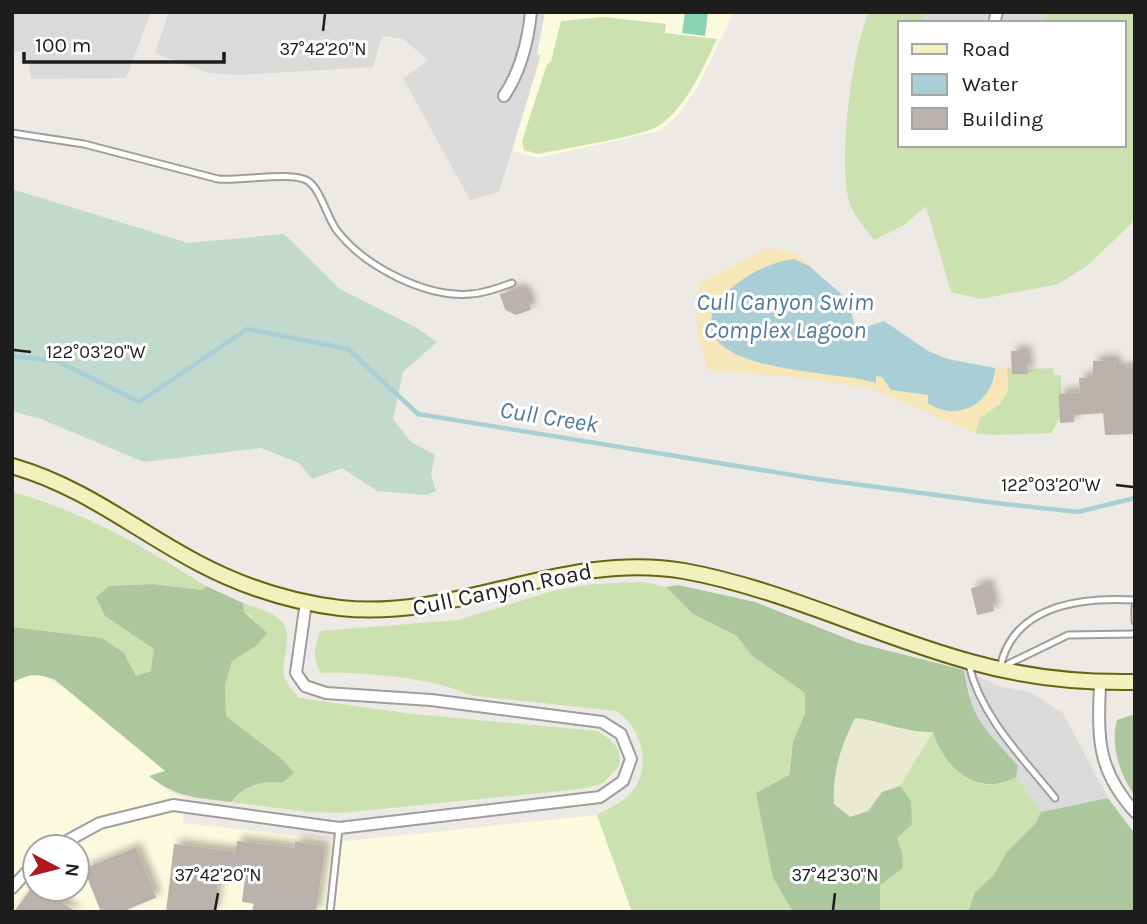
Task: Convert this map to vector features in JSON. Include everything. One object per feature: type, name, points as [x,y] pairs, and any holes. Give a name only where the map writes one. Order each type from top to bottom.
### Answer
[{"type":"street","points":[[504,96],[518,69],[531,12]]},
{"type":"street","name":"Cull Canyon Road","points":[[12,466],[58,481],[91,497],[198,563],[232,580],[306,602],[374,610],[403,609],[453,602],[582,570],[664,568],[748,587],[969,662],[1100,683],[1135,682]]},
{"type":"street","points":[[82,833],[100,823],[173,805],[339,828],[600,797],[623,781],[631,759],[621,734],[602,722],[431,700],[326,693],[305,687],[296,673],[306,602]]},
{"type":"street","points":[[1100,683],[1102,759],[1116,792],[1135,812]]},
{"type":"lane","points":[[12,133],[84,144],[218,179],[244,181],[298,177],[312,184],[337,231],[351,246],[387,270],[425,287],[450,293],[483,293],[512,283]]},
{"type":"lane","points":[[1000,668],[1006,644],[1035,615],[1068,604],[1101,598],[1135,600]]},
{"type":"lane","points":[[1135,607],[1135,621]]},
{"type":"lane","points":[[1000,668],[1068,635],[1135,634]]},
{"type":"lane","points":[[969,662],[974,686],[993,720],[1055,798]]},
{"type":"lane","points":[[330,912],[339,828]]},
{"type":"shaded area","points":[[12,12],[151,12],[126,78],[31,79],[26,51],[12,52]]},
{"type":"shaded area","points":[[169,12],[545,12],[538,54],[541,55],[499,192],[470,200],[403,78],[428,60],[403,39],[382,36],[373,67],[239,75],[208,73],[155,53]]},
{"type":"shaded area","points":[[545,12],[734,12],[697,88],[679,114],[660,131],[538,158],[512,151],[541,55],[537,54]]},
{"type":"shaded area","points":[[925,12],[1050,12],[1042,21],[923,21]]},
{"type":"shaded area","points":[[964,670],[1001,687],[1030,692],[1063,713],[1108,798],[1041,812],[1016,777],[1018,766],[985,733],[973,710]]},
{"type":"shaded area","points":[[39,674],[67,689],[166,771],[150,776],[168,791],[185,798],[183,823],[347,841],[597,815],[632,912],[12,912],[12,683],[27,675]]},
{"type":"green space","points":[[685,12],[708,12],[705,36],[682,33]]},
{"type":"green space","points":[[869,12],[925,12],[923,21],[898,21],[898,147],[1126,147],[1126,21],[1042,21],[1050,12],[1135,12],[1135,220],[1088,265],[1058,284],[981,299],[951,292],[926,206],[903,226],[874,240],[852,209],[845,169],[848,111],[863,29]]},
{"type":"green space","points":[[603,17],[666,24],[665,33],[717,39],[686,97],[660,125],[621,138],[538,154],[524,150],[522,141],[547,64],[551,62],[561,21]]},
{"type":"green space","points":[[12,189],[188,243],[284,234],[340,289],[415,327],[437,342],[403,372],[393,419],[411,442],[435,455],[431,475],[436,491],[427,495],[377,491],[342,468],[312,479],[299,463],[261,448],[144,462],[41,419],[12,411]]},
{"type":"green space","points":[[1007,367],[1013,368],[1014,373],[1027,373],[1027,369],[1053,368],[1054,375],[1061,375],[1061,416],[1051,433],[975,433],[980,418],[1000,404],[1008,391]]},
{"type":"green space","points":[[12,492],[64,509],[112,531],[206,586],[202,590],[152,584],[109,586],[96,597],[105,616],[155,649],[151,671],[136,676],[124,653],[102,638],[12,627]]},
{"type":"green space","points":[[643,582],[666,587],[693,614],[737,636],[751,655],[805,693],[805,713],[793,742],[773,878],[793,912],[632,912],[597,815],[630,794],[641,773],[643,761],[638,738],[633,727],[616,711],[469,695],[438,684],[397,677],[321,673],[316,663],[316,647],[321,631],[458,620],[557,590],[593,584]]},
{"type":"green space","points":[[152,584],[202,590],[206,586],[243,603],[244,612],[267,633],[256,646],[232,661],[225,685],[226,716],[283,760],[294,773],[282,783],[254,785],[242,791],[231,802],[179,793],[149,776],[165,771],[54,679],[32,675],[12,683],[12,627],[102,638],[124,653],[136,676],[151,671],[154,649],[105,616],[96,597],[109,586]]},
{"type":"green space","points":[[678,585],[755,602],[858,643],[964,670],[976,714],[1018,766],[1016,777],[1002,783],[976,782],[955,768],[946,758],[933,732],[855,718],[838,760],[834,804],[850,817],[868,811],[882,792],[900,786],[911,801],[912,824],[897,838],[902,852],[903,868],[880,885],[880,912],[793,912],[773,878],[756,793],[789,775],[793,742],[805,713],[805,693],[751,655],[737,636],[693,614],[666,587]]},
{"type":"green space","points":[[243,603],[270,613],[283,623],[287,637],[284,675],[299,698],[412,714],[598,731],[618,749],[619,766],[602,784],[580,789],[341,813],[308,812],[231,802],[248,788],[260,783],[282,783],[293,773],[283,760],[226,716],[225,685],[232,661],[256,646],[251,616],[244,612]]},
{"type":"green space","points":[[1135,714],[1135,796],[1121,770],[1115,730],[1117,720]]},
{"type":"green space","points":[[855,717],[876,720],[895,729],[933,732],[900,786],[882,792],[868,811],[850,817],[834,804],[833,783],[842,744]]},
{"type":"green space","points":[[933,732],[956,768],[966,776],[988,785],[1016,777],[1041,812],[1035,824],[1007,852],[993,876],[975,892],[968,912],[880,912],[880,885],[902,852],[897,838],[911,801],[900,786]]},
{"type":"green space","points":[[1108,798],[1135,834],[1135,912],[968,912],[975,892],[993,876],[1007,852],[1035,824],[1041,812]]},
{"type":"sand","points":[[767,248],[796,253],[822,276],[796,262],[771,264],[725,293],[716,302],[734,355],[876,383],[876,376],[882,377],[891,390],[914,391],[917,395],[995,380],[995,368],[1007,367],[1008,390],[1000,404],[980,418],[975,433],[870,388],[803,378],[708,370],[696,316],[701,283]]},
{"type":"water","name":"Cull Canyon Swim Complex Lagoon","points":[[794,259],[809,266],[848,300],[854,323],[863,328],[884,321],[928,351],[948,359],[995,368],[988,391],[972,406],[951,411],[928,403],[928,395],[891,390],[882,377],[876,376],[876,383],[779,367],[731,352],[716,339],[711,323],[713,309],[718,300],[754,272]]},
{"type":"building","points":[[517,290],[525,293],[530,309],[516,314],[506,309],[501,295]]},
{"type":"building","points":[[1012,352],[1025,352],[1027,373],[1013,373]]},
{"type":"building","points":[[1114,361],[1115,370],[1135,368],[1135,433],[1106,434],[1104,412],[1073,414],[1073,421],[1061,422],[1060,395],[1081,393],[1080,379],[1094,378],[1094,362]]},
{"type":"building","points":[[987,585],[993,610],[978,614],[972,589]]},
{"type":"building","points":[[238,842],[295,849],[296,843],[324,847],[315,912],[253,912],[255,903],[243,901],[247,871],[219,867],[213,912],[167,912],[175,845],[236,853]]},
{"type":"building","points":[[135,849],[155,897],[119,912],[102,912],[91,884],[91,867]]},
{"type":"building","points":[[22,903],[61,903],[74,912],[15,912]]},
{"type":"waterway","name":"Cull Creek","points":[[12,356],[57,361],[139,402],[247,329],[348,349],[418,414],[817,479],[996,503],[1078,512],[1135,498]]}]
